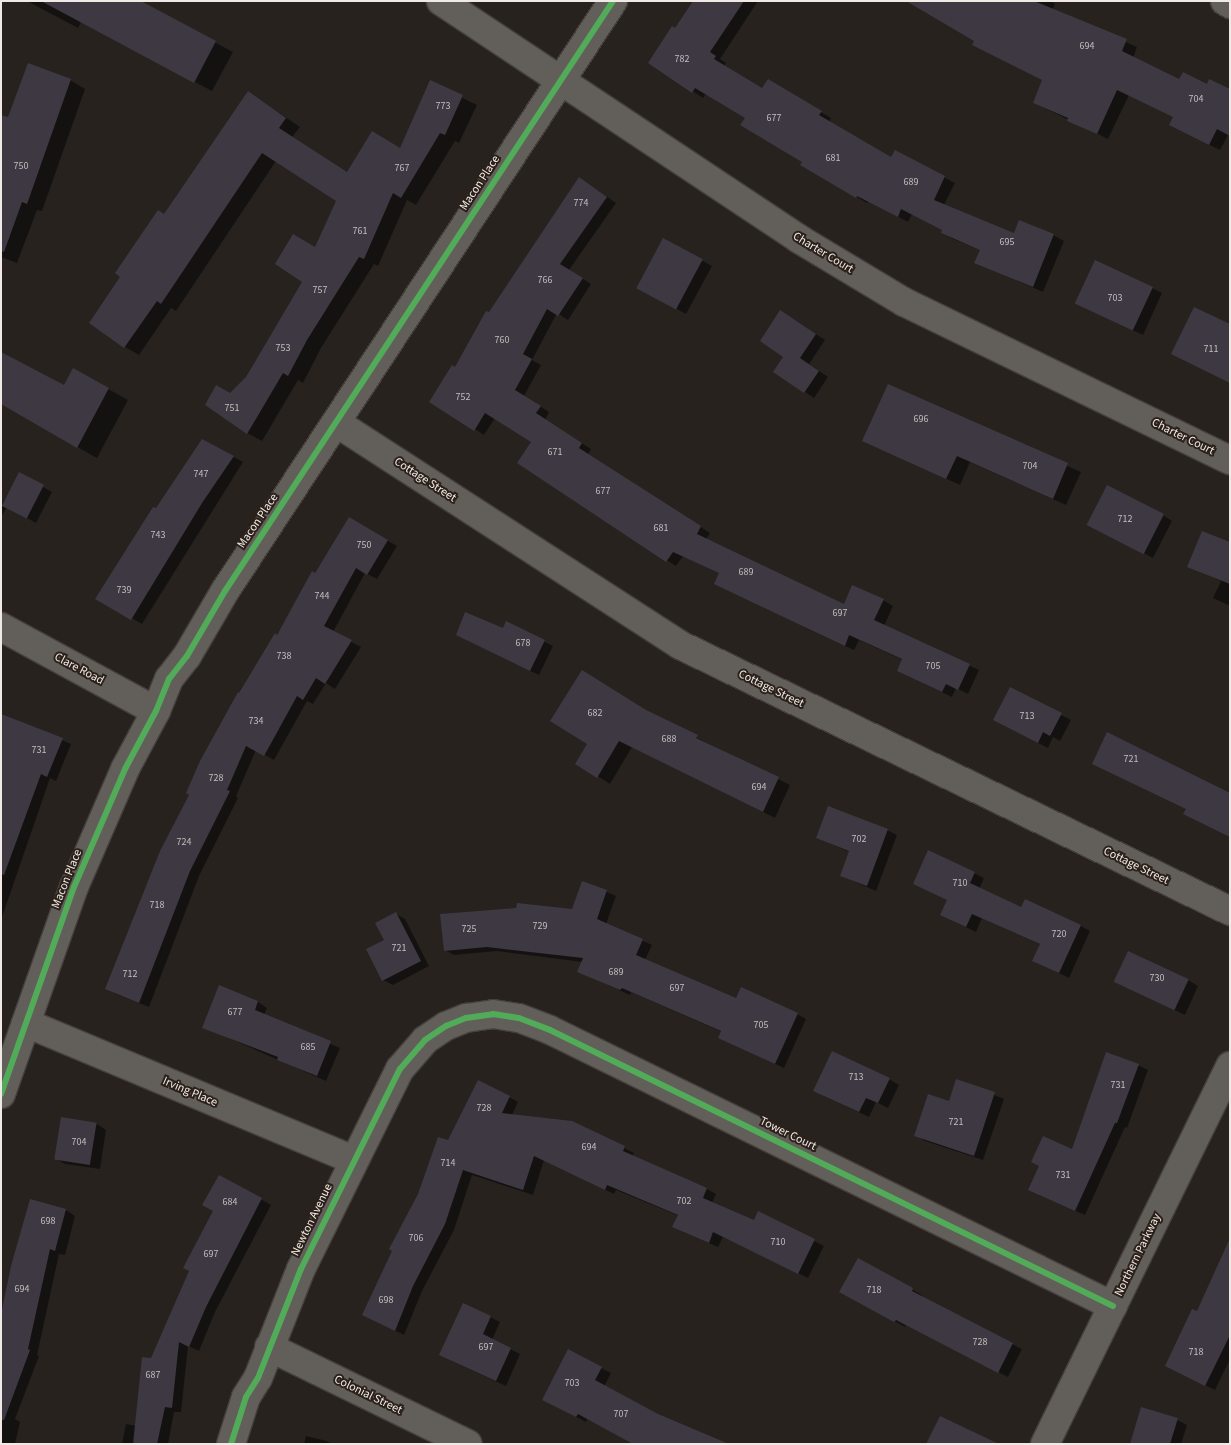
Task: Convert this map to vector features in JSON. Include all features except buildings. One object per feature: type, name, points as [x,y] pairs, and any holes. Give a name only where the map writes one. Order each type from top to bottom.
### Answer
[{"type":"street","name":"Charter Court","points":[[442,1],[799,239],[904,302],[1230,460]]},
{"type":"street","name":"Macon Place","points":[[1,1094],[74,887],[125,769],[156,711],[168,679],[187,656],[225,591],[613,1]]},
{"type":"street","points":[[1225,1],[1230,4]]},
{"type":"street","name":"Cottage Street","points":[[337,422],[680,644],[1230,912]]},
{"type":"street","name":"Clare Road","points":[[1,627],[156,711]]},
{"type":"street","name":"Tower Court","points":[[446,1026],[466,1018],[494,1014],[519,1018],[550,1030],[1113,1306]]},
{"type":"street","name":"Irving Place","points":[[26,1024],[354,1160]]},
{"type":"street","name":"Newton Avenue","points":[[231,1444],[246,1397],[258,1378],[301,1269],[400,1069],[424,1040],[446,1026]]},
{"type":"street","name":"Northern Parkway","points":[[1045,1444],[1230,1066]]},
{"type":"street","name":"Colonial Street","points":[[269,1347],[468,1444]]},
{"type":"cycle path","points":[[1,1094],[74,887],[125,769],[156,711],[169,679],[187,656],[225,591],[613,1]]},
{"type":"cycle path","points":[[231,1444],[246,1397],[258,1378],[301,1269],[400,1069],[425,1040],[446,1026],[466,1018],[493,1014],[519,1018],[550,1030],[1113,1306]]}]
